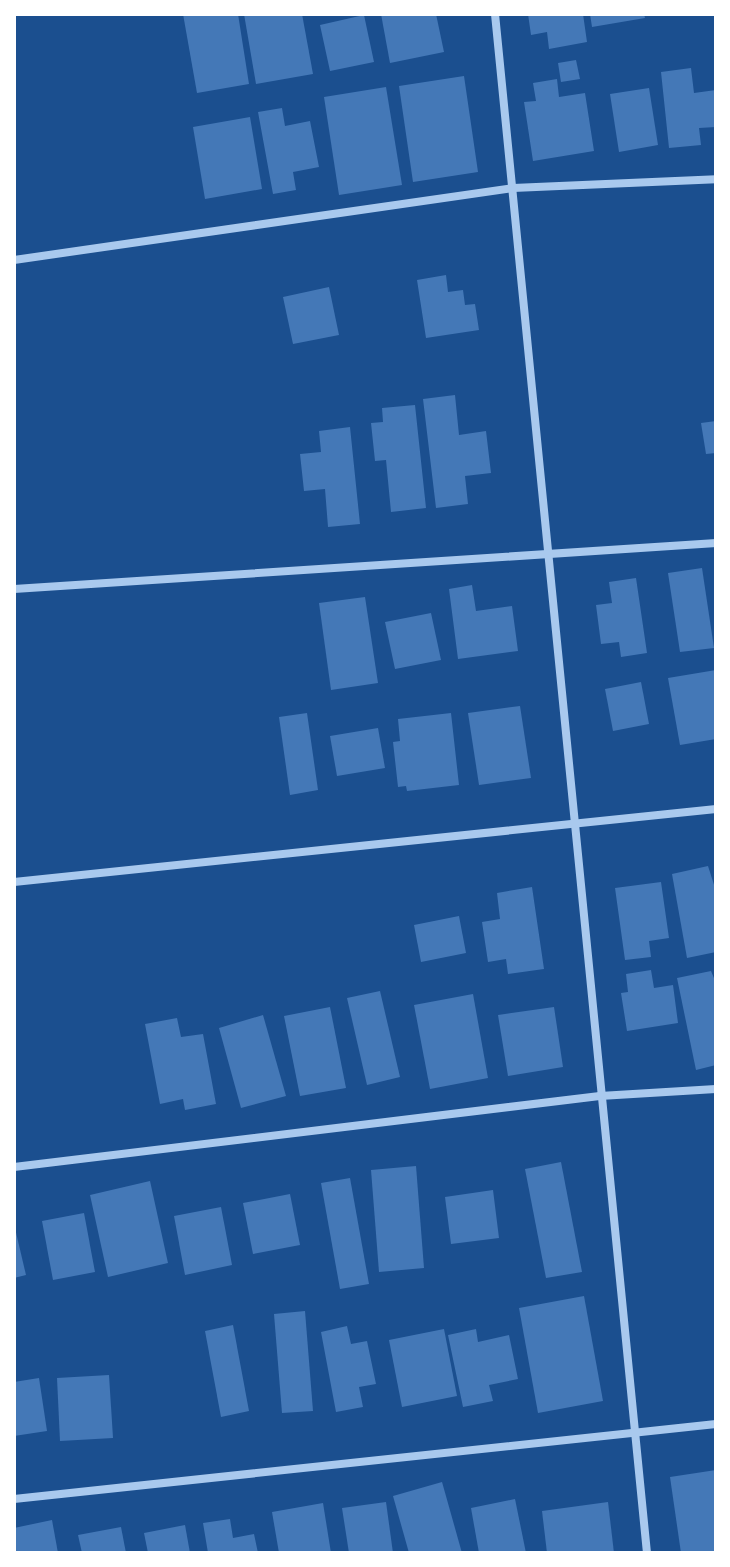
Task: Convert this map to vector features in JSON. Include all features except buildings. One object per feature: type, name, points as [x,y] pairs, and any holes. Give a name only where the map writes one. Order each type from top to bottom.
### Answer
[{"type":"street","points":[[495,14],[551,550],[572,825],[647,1553]]},
{"type":"street","points":[[14,260],[513,188],[716,179]]},
{"type":"street","points":[[14,589],[551,550],[716,543]]},
{"type":"street","points":[[14,882],[716,809]]},
{"type":"street","points":[[14,1167],[600,1096],[716,1089]]},
{"type":"street","points":[[14,1499],[716,1424]]}]
